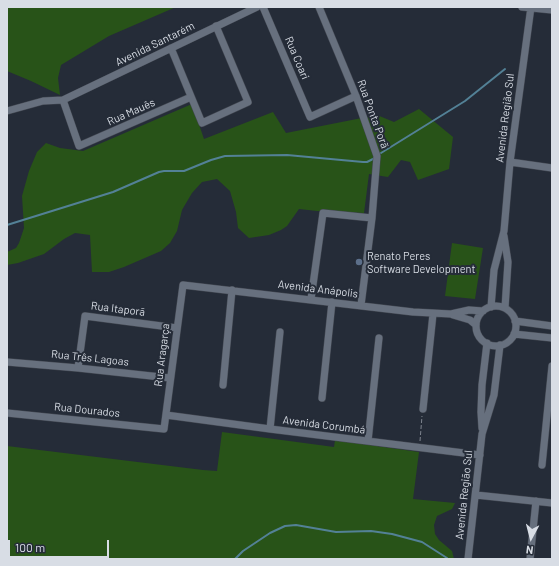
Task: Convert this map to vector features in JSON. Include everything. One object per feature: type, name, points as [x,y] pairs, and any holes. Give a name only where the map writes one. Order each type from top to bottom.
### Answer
[{"type":"street","name":"Avenida Santarém","points":[[63,100],[257,7]]},
{"type":"street","name":"Rua Coari","points":[[263,7],[310,117],[356,96]]},
{"type":"street","name":"Rua Ponta Porã","points":[[319,7],[356,96],[377,156],[372,218],[361,305]]},
{"type":"street","points":[[522,7],[552,10]]},
{"type":"street","name":"Avenida Região Sul","points":[[491,307],[494,270],[504,231],[510,162],[531,7]]},
{"type":"street","points":[[171,48],[202,123],[248,102],[216,26]]},
{"type":"street","name":"Rua Mauês","points":[[63,100],[79,146],[191,97]]},
{"type":"street","points":[[7,111],[42,101],[63,100]]},
{"type":"street","points":[[510,162],[552,168]]},
{"type":"street","points":[[311,300],[323,213],[372,218]]},
{"type":"street","name":"Avenida Região Sul","points":[[504,231],[508,262],[505,308]]},
{"type":"street","name":"Avenida Anápolis","points":[[183,285],[433,314],[451,314],[469,310],[483,311]]},
{"type":"street","name":"Rua Aragarça","points":[[164,429],[183,285]]},
{"type":"street","points":[[223,385],[232,290]]},
{"type":"street","points":[[322,398],[332,302]]},
{"type":"street","points":[[498,306],[505,308],[515,321],[516,326],[514,334],[508,341],[500,345],[487,344],[478,335],[476,324],[478,318],[483,311],[491,307],[498,306]]},
{"type":"street","points":[[423,409],[433,314]]},
{"type":"street","name":"Avenida Anápolis","points":[[451,314],[470,320],[476,324]]},
{"type":"street","name":"Rua Itaporã","points":[[78,368],[85,316],[177,328]]},
{"type":"street","points":[[515,321],[552,326]]},
{"type":"street","points":[[270,429],[280,332]]},
{"type":"street","points":[[514,334],[552,338]]},
{"type":"street","points":[[368,441],[379,338]]},
{"type":"street","name":"Avenida Região Sul","points":[[468,559],[482,434],[482,385],[487,344]]},
{"type":"street","name":"Avenida Região Sul","points":[[482,434],[494,395],[500,345]]},
{"type":"street","name":"Rua Três Lagoas","points":[[7,362],[170,378]]},
{"type":"street","points":[[542,465],[552,366]]},
{"type":"street","name":"Rua Dourados","points":[[7,413],[164,429]]},
{"type":"street","name":"Avenida Corumbá","points":[[166,415],[480,454]]},
{"type":"street","points":[[476,495],[552,503]]},
{"type":"street","points":[[530,559],[536,501]]},
{"type":"path","points":[[419,447],[423,409]]},
{"type":"green space","points":[[7,7],[176,7],[109,36],[61,65],[58,78],[60,95],[7,71]]},
{"type":"green space","points":[[192,104],[204,139],[273,112],[286,133],[377,115],[394,122],[419,109],[453,137],[449,169],[418,180],[410,162],[401,160],[388,177],[369,174],[364,213],[299,209],[287,226],[281,230],[269,235],[249,238],[238,228],[236,212],[230,191],[217,179],[202,182],[192,193],[182,210],[177,231],[170,243],[161,251],[124,267],[109,272],[92,272],[90,235],[75,233],[64,239],[44,254],[18,263],[7,265],[7,252],[16,248],[24,228],[22,196],[29,171],[37,152],[46,143],[60,148],[83,151]]},
{"type":"green space","points":[[452,243],[483,248],[475,299],[445,296]]},
{"type":"green space","points":[[222,432],[334,447],[335,440],[419,452],[413,499],[455,503],[452,509],[437,516],[434,525],[435,534],[439,540],[452,551],[454,559],[7,559],[7,446],[217,471]]},
{"type":"waterway","points":[[381,153],[465,101],[505,69]]},
{"type":"waterway","points":[[7,225],[113,192],[159,172],[184,171],[225,156],[287,155],[363,162],[373,159]]},
{"type":"waterway","points":[[235,559],[243,551],[270,533],[285,526],[296,525],[336,532],[371,531],[392,534],[422,542],[447,558]]},
{"type":"place","name":"Renato Peres Software Development","points":[[359,262]]}]
